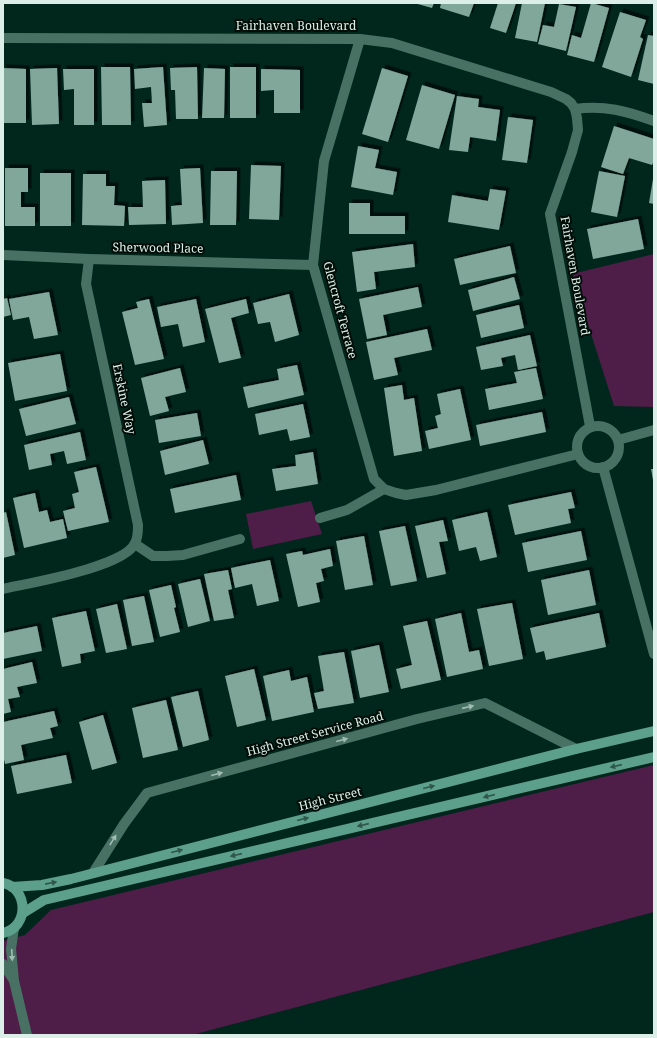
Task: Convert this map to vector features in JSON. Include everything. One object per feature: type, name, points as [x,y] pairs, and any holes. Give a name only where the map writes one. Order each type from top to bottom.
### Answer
[{"type":"main road","name":"High Street","points":[[7,885],[42,885],[71,879],[576,749],[654,731]]},
{"type":"main road","points":[[23,912],[44,900],[654,757]]},
{"type":"main road","points":[[3,933],[14,928],[20,922],[23,912],[23,903],[20,895],[7,885]]},
{"type":"street","name":"Fairhaven Boulevard","points":[[3,38],[360,39],[392,43],[551,92],[566,99],[575,109],[578,130],[572,152],[550,214],[590,426]]},
{"type":"street","name":"Glencroft Terrace","points":[[360,39],[324,161],[313,265],[374,479],[384,489]]},
{"type":"street","points":[[575,109],[589,107],[609,108],[625,111],[654,121]]},
{"type":"street","name":"Sherwood Place","points":[[3,255],[89,259],[313,265]]},
{"type":"street","name":"Erskine Way","points":[[89,259],[86,284],[138,525],[135,544]]},
{"type":"street","points":[[597,425],[610,429],[615,433],[618,440],[620,448],[617,457],[611,464],[603,468],[597,468],[585,464],[578,454],[576,446],[578,438],[583,431],[590,426],[597,425]]},
{"type":"street","points":[[618,440],[654,430]]},
{"type":"street","points":[[320,518],[347,510],[384,489],[406,495],[436,490],[578,454]]},
{"type":"street","points":[[603,468],[654,654]]},
{"type":"street","points":[[3,589],[102,566],[121,557],[135,544],[153,556],[166,556],[183,555],[240,539]]},
{"type":"street","name":"High Street Service Road","points":[[93,873],[124,824],[147,793],[417,719],[486,703],[576,749]]},
{"type":"street","points":[[14,928],[11,949],[14,981],[27,1035]]},
{"type":"street","points":[[3,964],[14,981]]},
{"type":"shaded area","points":[[654,254],[654,407],[614,406],[572,274]]},
{"type":"shaded area","points":[[311,501],[322,534],[253,549],[246,514]]},
{"type":"shaded area","points":[[654,765],[654,912],[192,1035],[3,1035],[3,941],[25,935],[51,910]]},
{"type":"building","points":[[414,3],[434,3],[432,8]]},
{"type":"building","points":[[441,3],[474,3],[469,17],[440,8]]},
{"type":"building","points":[[498,3],[516,3],[506,33],[490,28]]},
{"type":"building","points":[[522,3],[545,3],[537,42],[515,38]]},
{"type":"building","points":[[591,3],[609,8],[594,62],[567,55],[572,35],[581,38]]},
{"type":"building","points":[[559,4],[576,7],[566,51],[538,44],[543,25],[554,27]]},
{"type":"building","points":[[620,12],[646,20],[640,37],[643,39],[631,77],[602,67]]},
{"type":"building","points":[[648,35],[654,36],[654,84],[638,80]]},
{"type":"building","points":[[101,67],[130,67],[131,125],[102,125]]},
{"type":"building","points":[[163,67],[167,125],[144,127],[142,103],[152,103],[151,87],[135,89],[134,69]]},
{"type":"building","points":[[197,67],[198,119],[176,119],[175,90],[171,90],[170,68]]},
{"type":"building","points":[[230,67],[256,67],[256,118],[230,118]]},
{"type":"building","points":[[3,68],[26,69],[26,123],[4,123]]},
{"type":"building","points":[[57,68],[59,124],[32,125],[30,69]]},
{"type":"building","points":[[204,68],[225,69],[224,118],[202,118]]},
{"type":"building","points":[[382,68],[408,76],[388,142],[362,134]]},
{"type":"building","points":[[63,69],[94,69],[94,125],[74,125],[74,89],[64,90]]},
{"type":"building","points":[[261,69],[300,70],[300,113],[274,113],[274,90],[261,91]]},
{"type":"building","points":[[422,85],[455,95],[439,149],[406,140]]},
{"type":"building","points":[[457,96],[479,99],[478,107],[500,110],[496,141],[470,137],[468,152],[449,150]]},
{"type":"building","points":[[508,117],[533,120],[527,163],[502,160]]},
{"type":"building","points":[[614,126],[654,139],[654,161],[652,165],[629,158],[623,174],[601,167]]},
{"type":"building","points":[[358,146],[379,150],[375,168],[397,172],[393,195],[351,187]]},
{"type":"building","points":[[251,165],[281,166],[279,220],[249,219]]},
{"type":"building","points":[[5,168],[28,168],[28,192],[21,192],[21,207],[35,207],[35,226],[5,226]]},
{"type":"building","points":[[200,168],[203,223],[172,225],[171,206],[182,205],[180,169]]},
{"type":"building","points":[[211,171],[237,171],[236,225],[210,225]]},
{"type":"building","points":[[599,171],[625,176],[617,217],[591,212]]},
{"type":"building","points":[[40,173],[71,173],[71,226],[40,226]]},
{"type":"building","points":[[83,174],[106,174],[106,186],[115,186],[114,205],[125,206],[124,226],[82,225]]},
{"type":"building","points":[[653,179],[654,180],[654,204],[649,203]]},
{"type":"building","points":[[165,180],[166,224],[129,225],[128,207],[143,207],[142,181]]},
{"type":"building","points":[[490,189],[506,191],[499,230],[448,222],[452,195],[488,201]]},
{"type":"building","points":[[349,203],[370,203],[370,216],[405,216],[405,234],[349,234]]},
{"type":"building","points":[[638,219],[644,249],[593,259],[587,229]]},
{"type":"building","points":[[413,244],[415,267],[374,272],[376,289],[357,292],[352,252]]},
{"type":"building","points":[[510,246],[516,273],[460,285],[454,259]]},
{"type":"building","points":[[514,277],[520,299],[473,311],[468,290]]},
{"type":"building","points":[[418,287],[422,307],[383,315],[387,335],[367,339],[359,299]]},
{"type":"building","points":[[49,292],[58,335],[34,339],[29,317],[13,320],[9,299]]},
{"type":"building","points":[[289,294],[299,335],[275,342],[270,322],[258,324],[253,303]]},
{"type":"building","points":[[7,298],[11,315],[3,317],[3,299]]},
{"type":"building","points":[[149,299],[164,359],[135,365],[122,312],[138,308],[136,302]]},
{"type":"building","points":[[196,299],[205,342],[183,347],[178,324],[161,327],[157,307]]},
{"type":"building","points":[[246,299],[249,313],[231,318],[241,358],[219,363],[205,309]]},
{"type":"building","points":[[519,305],[524,328],[481,338],[476,315]]},
{"type":"building","points":[[427,329],[432,350],[394,358],[398,375],[374,380],[366,342]]},
{"type":"building","points":[[530,335],[537,366],[518,370],[515,355],[501,358],[503,366],[481,370],[476,347]]},
{"type":"building","points":[[60,354],[67,391],[15,401],[8,363]]},
{"type":"building","points":[[297,365],[304,395],[248,408],[243,387],[279,380],[277,369]]},
{"type":"building","points":[[180,368],[186,392],[165,397],[169,411],[150,416],[141,378]]},
{"type":"building","points":[[536,368],[543,399],[489,410],[485,389],[517,383],[514,372]]},
{"type":"building","points":[[402,385],[404,400],[414,398],[422,451],[394,456],[384,388]]},
{"type":"building","points":[[460,389],[471,440],[429,449],[425,431],[438,428],[435,416],[441,414],[437,394]]},
{"type":"building","points":[[69,397],[76,424],[26,436],[19,409]]},
{"type":"building","points":[[303,404],[310,437],[290,441],[287,429],[259,435],[255,414]]},
{"type":"building","points":[[542,412],[546,432],[480,446],[476,425]]},
{"type":"building","points":[[197,413],[201,436],[159,443],[155,420]]},
{"type":"building","points":[[80,432],[86,460],[67,464],[64,451],[50,454],[52,465],[29,470],[24,445]]},
{"type":"building","points":[[203,440],[209,464],[165,475],[160,451]]},
{"type":"building","points":[[313,452],[318,484],[276,491],[272,469],[296,466],[295,455]]},
{"type":"building","points":[[96,467],[109,522],[68,531],[63,511],[75,508],[72,494],[79,492],[74,472]]},
{"type":"building","points":[[651,469],[654,469],[654,480],[653,480]]},
{"type":"building","points":[[236,475],[241,500],[175,513],[170,489]]},
{"type":"building","points":[[571,492],[575,508],[568,509],[571,523],[515,535],[508,505]]},
{"type":"building","points":[[35,493],[39,512],[47,510],[50,522],[63,519],[67,538],[24,548],[13,498]]},
{"type":"building","points":[[6,512],[15,555],[3,558],[3,513]]},
{"type":"building","points":[[487,512],[497,557],[480,561],[476,547],[459,551],[452,520]]},
{"type":"building","points":[[443,520],[448,541],[439,542],[446,574],[427,578],[415,526]]},
{"type":"building","points":[[405,526],[417,581],[391,586],[379,531]]},
{"type":"building","points":[[581,531],[587,560],[528,572],[522,543]]},
{"type":"building","points":[[364,536],[373,585],[345,590],[336,541]]},
{"type":"building","points":[[330,549],[333,566],[321,569],[324,581],[316,583],[320,602],[298,607],[286,554],[302,551],[303,555]]},
{"type":"building","points":[[270,560],[279,601],[257,606],[252,584],[235,588],[231,568]]},
{"type":"building","points":[[228,570],[232,589],[228,590],[234,618],[214,621],[204,574]]},
{"type":"building","points":[[589,570],[596,605],[548,615],[541,580]]},
{"type":"building","points":[[200,579],[210,621],[188,627],[178,584]]},
{"type":"building","points":[[171,585],[176,607],[174,608],[180,632],[160,637],[149,590]]},
{"type":"building","points":[[144,596],[154,642],[132,646],[123,600]]},
{"type":"building","points":[[512,603],[523,659],[489,666],[477,609]]},
{"type":"building","points":[[117,604],[127,649],[106,653],[96,609]]},
{"type":"building","points":[[86,611],[95,651],[80,654],[81,663],[62,667],[52,618]]},
{"type":"building","points":[[461,613],[469,652],[479,650],[483,669],[447,677],[435,619]]},
{"type":"building","points":[[599,613],[606,647],[546,660],[544,651],[536,653],[530,628]]},
{"type":"building","points":[[427,621],[441,680],[401,689],[396,669],[412,665],[403,626]]},
{"type":"building","points":[[37,626],[42,651],[3,659],[3,633]]},
{"type":"building","points":[[379,645],[389,692],[360,698],[351,651]]},
{"type":"building","points":[[344,652],[354,703],[318,709],[314,693],[324,691],[318,656]]},
{"type":"building","points":[[32,662],[37,683],[17,687],[20,697],[8,699],[11,712],[3,714],[3,669]]},
{"type":"building","points":[[254,669],[266,720],[237,727],[225,676]]},
{"type":"building","points":[[289,670],[291,681],[307,677],[314,712],[272,721],[263,676]]},
{"type":"building","points":[[198,691],[209,740],[183,747],[171,697]]},
{"type":"building","points":[[166,700],[178,750],[143,758],[132,708]]},
{"type":"building","points":[[54,711],[58,726],[50,728],[53,738],[21,745],[24,760],[5,764],[3,755],[3,722]]},
{"type":"building","points":[[103,715],[117,763],[92,770],[79,722]]},
{"type":"building","points":[[66,755],[72,783],[17,794],[11,766]]}]
